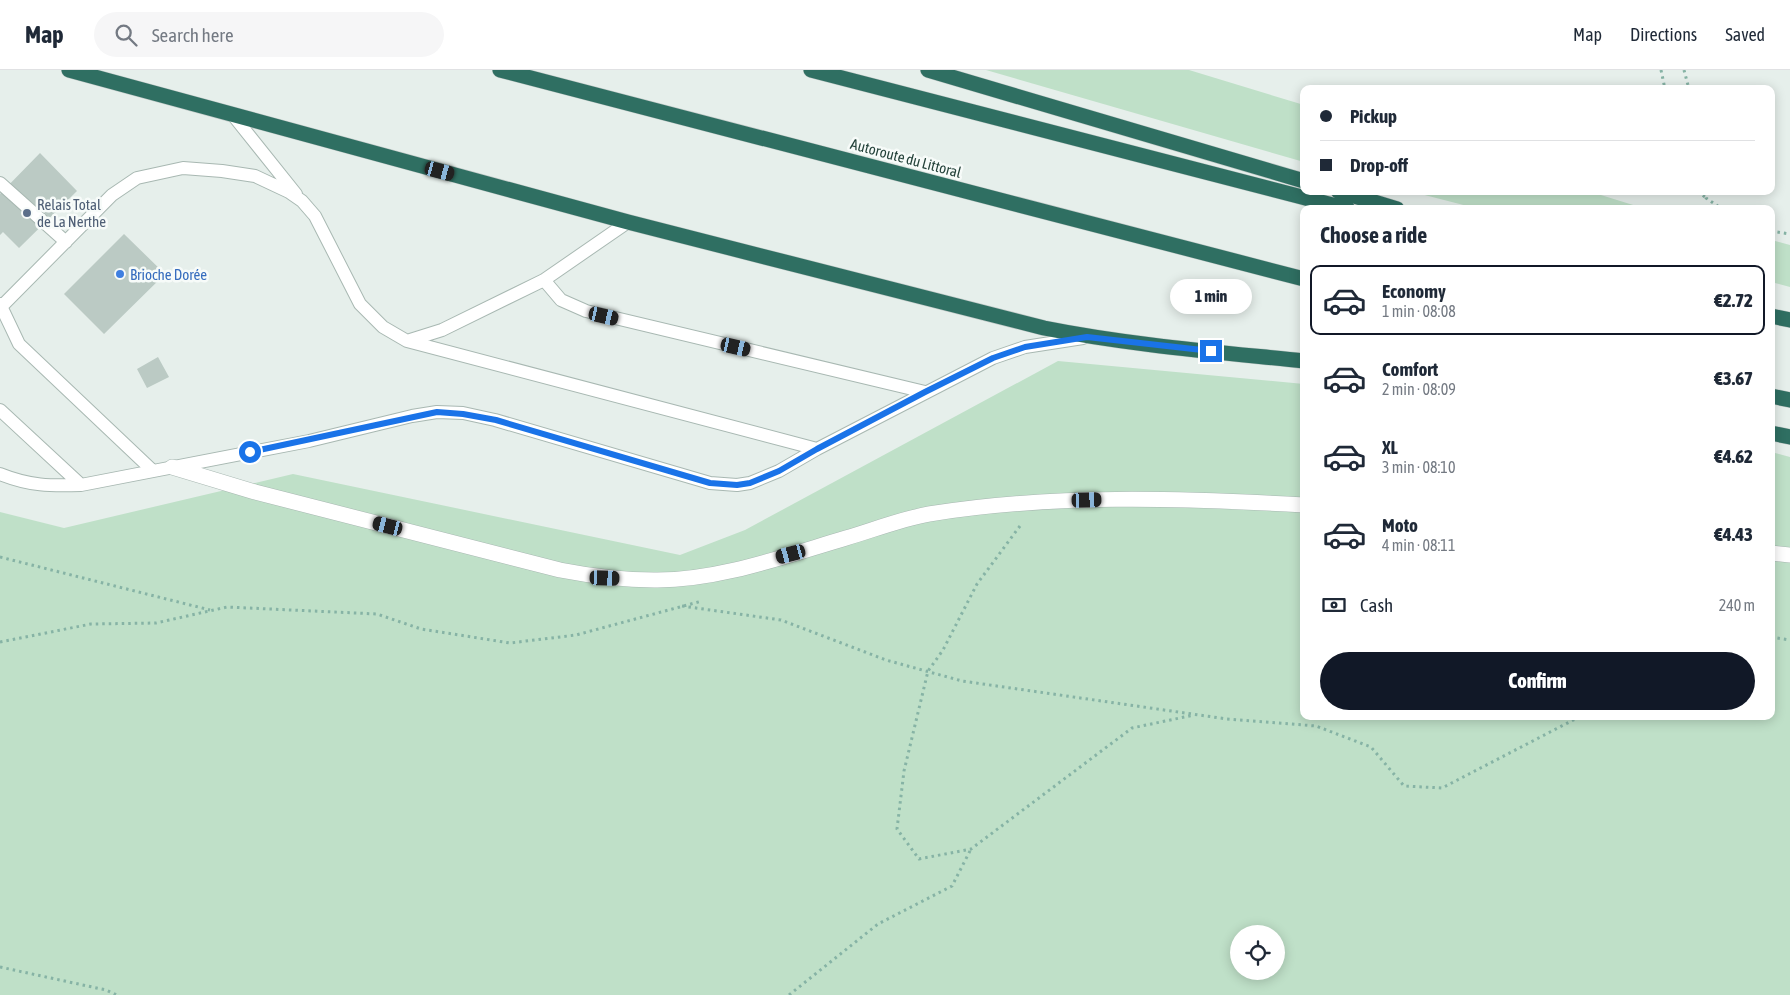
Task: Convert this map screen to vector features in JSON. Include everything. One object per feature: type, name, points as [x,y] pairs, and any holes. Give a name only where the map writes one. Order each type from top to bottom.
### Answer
[{"type":"highway","points":[[69,70],[628,222],[1034,326],[1087,337],[1300,361]]},
{"type":"highway","name":"Autoroute du Littoral","points":[[500,70],[1300,278]]},
{"type":"highway","points":[[811,70],[1333,205]]},
{"type":"highway","points":[[928,70],[1300,180]]},
{"type":"highway","points":[[1351,195],[1384,205]]},
{"type":"highway","points":[[1775,317],[1790,320]]},
{"type":"highway","points":[[1775,397],[1790,400]]},
{"type":"highway","points":[[1775,434],[1790,437]]},
{"type":"street","points":[[172,467],[255,492],[560,570],[605,578],[647,580],[712,575],[926,514],[1038,502],[1196,499],[1300,505]]},
{"type":"street","points":[[1775,553],[1790,555]]},
{"type":"lane","points":[[232,114],[315,216],[360,304],[383,327],[407,341],[817,449]]},
{"type":"lane","points":[[152,470],[19,344],[1,305],[112,195],[137,178],[183,168],[222,171],[255,176],[290,192],[302,201]]},
{"type":"lane","points":[[0,183],[66,242]]},
{"type":"lane","points":[[407,341],[442,330],[544,280],[628,222]]},
{"type":"lane","points":[[544,280],[561,300],[586,311],[925,392]]},
{"type":"lane","points":[[0,474],[30,484],[52,486],[81,485],[308,441],[412,416],[437,412],[463,414],[496,420],[710,483],[737,485],[750,483],[779,471],[925,392],[1005,354],[1025,347],[1087,337]]},
{"type":"lane","points":[[0,410],[81,485]]},
{"type":"path","points":[[1661,70],[1664,85]]},
{"type":"path","points":[[1684,70],[1688,85]]},
{"type":"path","points":[[1703,195],[1716,205]]},
{"type":"path","points":[[1775,232],[1790,234]]},
{"type":"path","points":[[971,849],[919,859],[897,829],[904,771],[928,671],[943,650],[977,584],[1038,502]]},
{"type":"path","points":[[0,557],[212,611]]},
{"type":"path","points":[[0,642],[18,640],[91,624],[156,623],[226,607],[378,614],[421,629],[510,643],[576,635],[710,598]]},
{"type":"path","points":[[682,606],[781,620],[886,660],[962,681],[1198,714],[1316,726],[1371,747],[1404,786],[1442,788],[1573,720]]},
{"type":"path","points":[[1775,638],[1790,640]]},
{"type":"path","points":[[789,995],[878,924],[952,886],[971,849],[1132,728],[1198,714]]},
{"type":"path","points":[[0,967],[106,990],[117,995]]},
{"type":"green space","points":[[986,70],[1189,70],[1300,104],[1300,161]]},
{"type":"green space","points":[[1425,195],[1601,195],[1633,205],[1463,205]]},
{"type":"green space","points":[[1775,241],[1790,245],[1790,287],[1775,283]]},
{"type":"green space","points":[[1058,361],[1300,384],[1300,720],[1775,720],[1775,453],[1790,457],[1790,995],[0,995],[0,512],[64,528],[293,474],[680,555],[745,530]]},
{"type":"building","name":"Relais Total de La Nerthe","points":[[40,153],[77,191],[19,248],[3,232],[0,235],[0,194]]},
{"type":"building","points":[[124,234],[165,274],[104,334],[64,294]]},
{"type":"building","points":[[158,357],[169,377],[147,388],[137,369]]},
{"type":"place","name":"Relais Total de La Nerthe","points":[[27,213]]},
{"type":"place","name":"Brioche Dorée","points":[[120,274]]},
{"type":"route","points":[[250,452],[437,412],[463,414],[496,420],[710,483],[737,485],[750,483],[779,471],[925,392],[993,358],[1025,347],[1087,337],[1211,351]]}]
